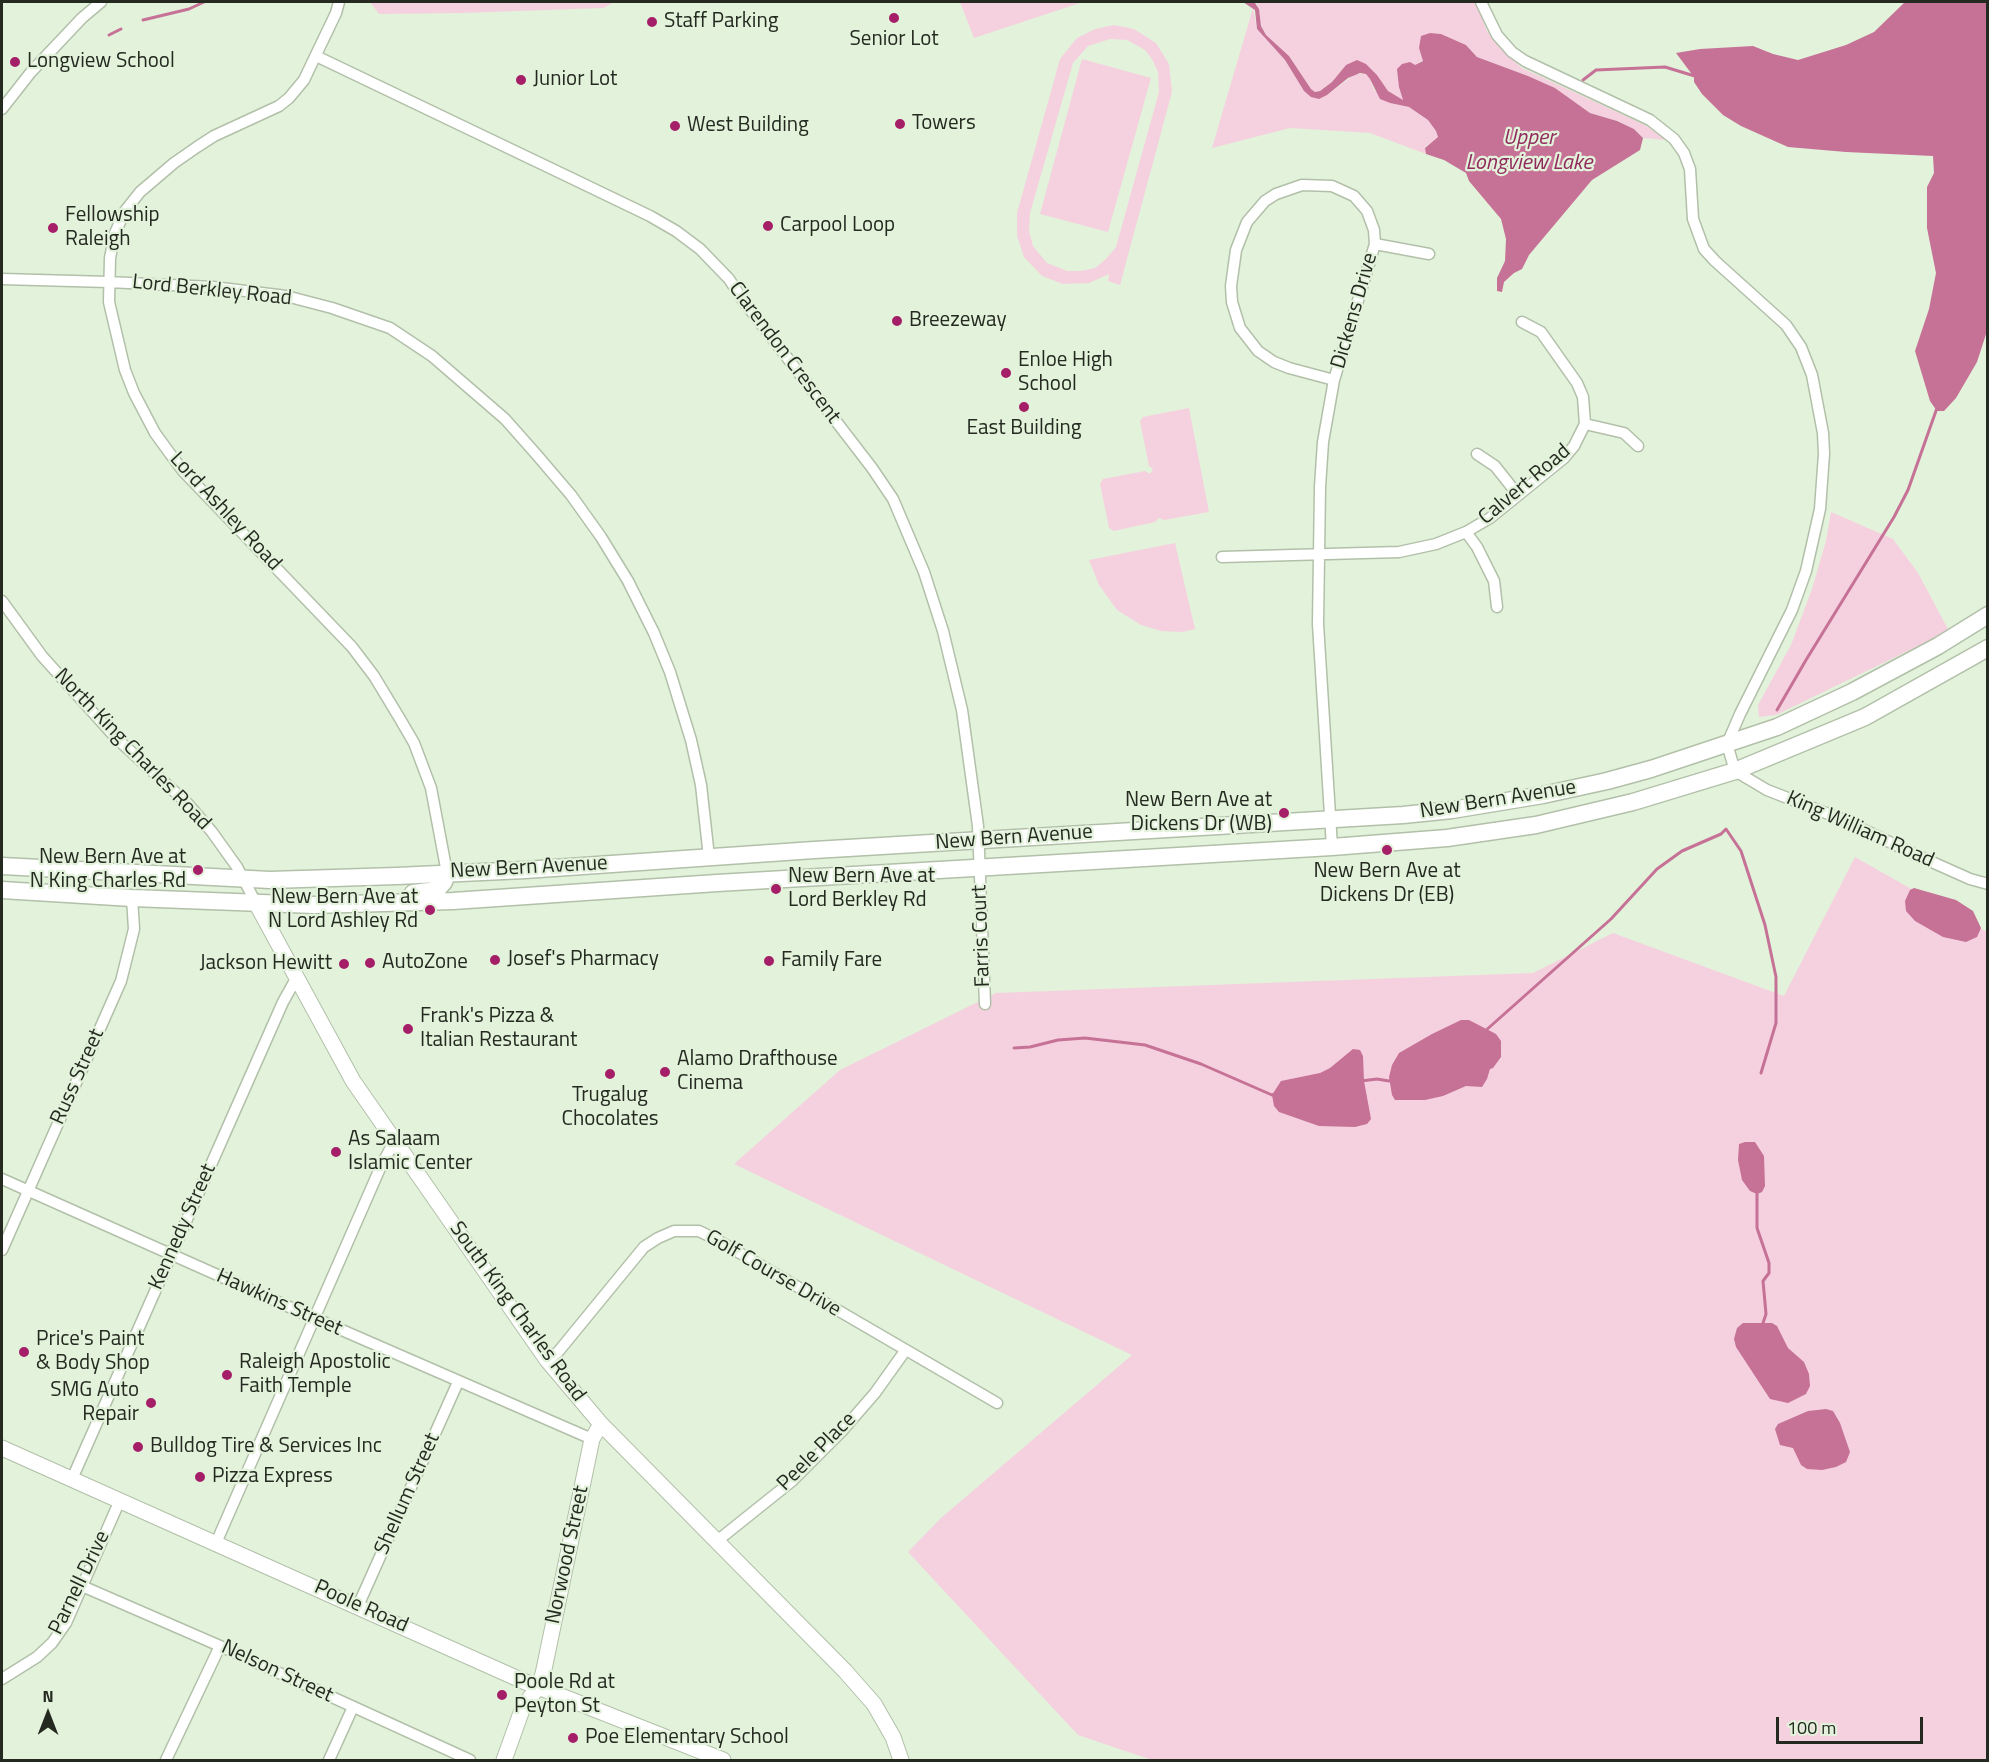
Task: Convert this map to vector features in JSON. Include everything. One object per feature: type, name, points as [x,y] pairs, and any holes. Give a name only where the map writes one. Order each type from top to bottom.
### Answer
[{"type":"main road","name":"New Bern Avenue","points":[[2,866],[244,879],[299,879],[566,867],[1452,810],[1543,795],[1651,769],[1777,727],[1852,692],[1938,646],[1988,615]]},
{"type":"main road","name":"New Bern Avenue","points":[[2,890],[256,903],[359,904],[453,901],[1447,838],[1536,825],[1633,802],[1735,771],[1865,717],[1988,648]]},
{"type":"main road","points":[[717,883],[720,875],[730,866],[798,856],[814,850]]},
{"type":"main road","points":[[624,889],[670,878],[695,875],[708,863],[709,857]]},
{"type":"main road","points":[[453,901],[458,888],[487,877],[566,867]]},
{"type":"main road","points":[[359,904],[437,890],[444,882],[447,873]]},
{"type":"street","points":[[2,109],[31,72],[81,18],[101,2]]},
{"type":"street","name":"Lord Ashley Road","points":[[339,2],[316,56],[297,89],[279,106],[206,141],[174,163],[140,192],[125,211],[115,233],[108,282],[109,302],[125,370],[134,393],[155,432],[183,471],[352,647],[374,676],[400,719],[418,752],[431,788],[447,873]]},
{"type":"street","points":[[1481,2],[1497,35],[1512,52],[1525,61],[1650,120],[1674,139],[1684,153],[1690,169],[1695,227],[1704,249],[1785,325],[1801,347],[1812,375],[1819,406],[1824,454],[1822,493],[1815,532],[1806,571],[1792,609],[1727,744],[1735,771]]},
{"type":"street","name":"Clarendon Crescent","points":[[316,56],[650,216],[700,249],[729,279],[872,468],[889,492],[900,514],[932,595],[952,668],[969,757],[980,868]]},
{"type":"street","name":"Dickens Drive","points":[[1332,847],[1318,624],[1323,442],[1334,380],[1375,244],[1371,220],[1362,204],[1345,190],[1332,186],[1310,185],[1289,188],[1265,201],[1247,222],[1236,250],[1231,286],[1232,302],[1240,328],[1249,341],[1274,362],[1334,380]]},
{"type":"street","points":[[1375,244],[1429,254]]},
{"type":"street","name":"Lord Berkley Road","points":[[2,279],[213,287],[275,294],[342,311],[390,328],[432,356],[505,419],[571,495],[601,537],[628,581],[654,633],[670,672],[691,740],[701,785],[709,857]]},
{"type":"street","name":"Calvert Road","points":[[1222,557],[1383,553],[1418,549],[1466,532],[1490,518],[1564,458],[1574,446],[1585,424],[1583,397],[1577,383],[1541,332],[1522,322]]},
{"type":"street","points":[[1585,424],[1624,433],[1638,446]]},
{"type":"street","points":[[1477,454],[1495,466],[1518,495]]},
{"type":"street","points":[[1466,532],[1477,547],[1494,581],[1497,607]]},
{"type":"street","name":"North King Charles Road","points":[[2,601],[42,656],[116,737],[184,799],[212,832],[244,879],[256,903]]},
{"type":"street","name":"King William Road","points":[[1735,771],[1767,790],[1844,820],[1970,879],[1988,884]]},
{"type":"street","name":"Farris Court","points":[[980,868],[985,1004]]},
{"type":"street","name":"Russ Street","points":[[2,1250],[121,981],[134,929],[132,898]]},
{"type":"street","name":"South King Charles Road","points":[[256,903],[338,1056],[394,1142],[547,1360],[601,1424],[845,1671],[874,1704],[893,1737],[902,1761]]},
{"type":"street","name":"Kennedy Street","points":[[72,1479],[283,1002],[297,978]]},
{"type":"street","points":[[216,1543],[381,1166],[394,1142]]},
{"type":"street","name":"Hawkins Street","points":[[2,1179],[315,1319],[592,1439]]},
{"type":"street","name":"Golf Course Drive","points":[[547,1360],[558,1352],[644,1247],[674,1232],[699,1231],[997,1403]]},
{"type":"street","name":"Peele Place","points":[[717,1541],[792,1481],[826,1448],[875,1393],[905,1351]]},
{"type":"street","name":"Shellum Street","points":[[358,1606],[458,1382]]},
{"type":"street","name":"Norwood Street","points":[[504,1761],[523,1707],[538,1687],[544,1669],[592,1439],[601,1424]]},
{"type":"street","name":"Poole Road","points":[[2,1448],[538,1687],[723,1761]]},
{"type":"street","name":"Parnell Drive","points":[[2,1679],[37,1657],[52,1643],[66,1623],[120,1500]]},
{"type":"street","name":"Nelson Street","points":[[82,1586],[220,1646],[470,1761]]},
{"type":"street","points":[[166,1761],[220,1646]]},
{"type":"street","points":[[329,1761],[353,1707]]},
{"type":"shaded area","points":[[370,2],[614,2],[604,8],[379,14]]},
{"type":"shaded area","points":[[960,2],[1083,2],[974,38]]},
{"type":"shaded area","points":[[1256,2],[1476,2],[1487,31],[1500,48],[1522,68],[1645,125],[1667,140],[1643,138],[1634,129],[1590,113],[1555,88],[1477,57],[1466,45],[1441,34],[1430,33],[1419,48],[1423,60],[1415,65],[1399,87],[1404,101],[1388,91],[1377,75],[1346,65],[1332,82],[1315,92],[1289,56],[1266,35],[1261,26]]},
{"type":"shaded area","points":[[1253,8],[1257,29],[1285,60],[1304,91],[1327,95],[1355,74],[1366,74],[1374,90],[1390,103],[1409,107],[1428,120],[1438,138],[1425,147],[1426,154],[1370,133],[1290,128],[1212,148]]},
{"type":"shaded area","points":[[1114,25],[1134,29],[1156,43],[1169,64],[1172,92],[1120,285],[1108,281],[1109,274],[1089,283],[1063,284],[1042,276],[1024,257],[1017,236],[1017,213],[1060,59],[1077,38],[1095,29]],"holes":[[[1110,39],[1127,40],[1145,50],[1152,59],[1158,72],[1159,92],[1116,247],[1095,268],[1067,271],[1047,263],[1033,246],[1029,231],[1030,213],[1073,63],[1088,46]]]},
{"type":"shaded area","points":[[1082,59],[1151,78],[1108,232],[1040,214]]},
{"type":"shaded area","points":[[1189,408],[1209,512],[1164,520],[1159,518],[1155,522],[1114,531],[1109,528],[1100,484],[1103,479],[1145,471],[1150,474],[1153,469],[1149,466],[1140,421],[1143,417]]},
{"type":"shaded area","points":[[1831,512],[1893,539],[1918,573],[1949,631],[1776,715],[1759,717],[1758,705],[1791,645],[1812,589],[1826,541]]},
{"type":"shaded area","points":[[1175,543],[1195,629],[1182,632],[1161,631],[1141,625],[1117,610],[1099,585],[1089,560]]},
{"type":"shaded area","points":[[1855,857],[1987,932],[1987,1760],[1152,1760],[1078,1735],[908,1552],[941,1518],[1132,1355],[734,1164],[840,1070],[996,993],[1533,973],[1613,933],[1784,996]]},
{"type":"water","name":"Upper Longview Lake","points":[[1243,2],[1255,3],[1259,9],[1261,26],[1266,35],[1289,56],[1315,92],[1332,82],[1346,65],[1357,60],[1366,64],[1377,75],[1388,91],[1403,100],[1397,69],[1402,64],[1410,62],[1415,65],[1423,61],[1419,48],[1421,36],[1430,33],[1441,34],[1466,45],[1477,57],[1555,88],[1590,113],[1634,129],[1643,138],[1640,150],[1592,180],[1529,255],[1522,269],[1504,282],[1502,292],[1497,291],[1497,278],[1505,261],[1506,239],[1501,219],[1469,181],[1466,173],[1444,160],[1426,154],[1425,148],[1438,137],[1428,120],[1409,107],[1380,99],[1366,74],[1360,73],[1348,78],[1319,99],[1311,97],[1304,91],[1285,60],[1257,29],[1255,10]]},
{"type":"water","points":[[1905,2],[1987,2],[1987,331],[1977,362],[1956,398],[1944,411],[1937,411],[1930,401],[1915,351],[1929,309],[1936,273],[1927,228],[1927,187],[1934,173],[1933,156],[1788,147],[1741,126],[1723,115],[1702,94],[1694,82],[1694,77],[1676,53],[1700,49],[1753,46],[1798,60],[1846,45],[1874,32]]},
{"type":"water","points":[[1914,888],[1956,900],[1973,911],[1981,928],[1977,937],[1966,942],[1943,937],[1915,921],[1906,911],[1905,901],[1910,890]]},
{"type":"water","points":[[1461,1020],[1469,1020],[1496,1034],[1501,1041],[1501,1057],[1490,1069],[1482,1087],[1466,1086],[1443,1096],[1425,1100],[1395,1100],[1389,1077],[1392,1065],[1399,1053]]},
{"type":"water","points":[[1353,1049],[1360,1050],[1363,1056],[1364,1081],[1371,1119],[1367,1124],[1355,1127],[1319,1126],[1279,1112],[1274,1106],[1272,1095],[1281,1081],[1320,1073],[1330,1068]]},
{"type":"water","points":[[1755,1142],[1764,1156],[1765,1186],[1762,1192],[1757,1194],[1750,1191],[1742,1180],[1738,1160],[1739,1144]]},
{"type":"water","points":[[1743,1323],[1772,1323],[1777,1326],[1788,1348],[1804,1362],[1809,1374],[1810,1386],[1806,1394],[1788,1403],[1770,1399],[1736,1347],[1734,1339],[1737,1328]]},
{"type":"water","points":[[1826,1409],[1833,1411],[1840,1423],[1850,1452],[1846,1462],[1836,1467],[1822,1470],[1807,1469],[1801,1465],[1793,1448],[1780,1445],[1775,1429],[1778,1424],[1808,1411]]},
{"type":"waterway","points":[[143,20],[189,9],[204,2]]},
{"type":"waterway","points":[[109,35],[121,29]]},
{"type":"waterway","points":[[1583,80],[1596,70],[1665,67],[1698,77]]},
{"type":"waterway","points":[[1777,710],[1894,517],[1908,490],[1937,408]]},
{"type":"waterway","points":[[1484,1032],[1611,919],[1657,869],[1682,851],[1721,834],[1726,829],[1741,851],[1765,925],[1776,977],[1776,1023],[1761,1073]]},
{"type":"waterway","points":[[1014,1048],[1085,1038],[1145,1045],[1201,1064],[1272,1095],[1275,1094]]},
{"type":"waterway","points":[[1361,1081],[1393,1079]]},
{"type":"waterway","points":[[1757,1194],[1757,1228],[1769,1263],[1769,1273],[1763,1281],[1766,1314],[1763,1323]]},
{"type":"place","name":"Senior Lot","points":[[894,18]]},
{"type":"place","name":"Staff Parking","points":[[652,22]]},
{"type":"place","name":"Longview School","points":[[15,62]]},
{"type":"place","name":"Junior Lot","points":[[521,80]]},
{"type":"place","name":"Towers","points":[[900,124]]},
{"type":"place","name":"West Building","points":[[675,126]]},
{"type":"place","name":"Carpool Loop","points":[[768,226]]},
{"type":"place","name":"Fellowship Raleigh","points":[[53,228]]},
{"type":"place","name":"Breezeway","points":[[897,321]]},
{"type":"place","name":"Enloe High School","points":[[1006,373]]},
{"type":"place","name":"East Building","points":[[1024,407]]},
{"type":"place","name":"New Bern Ave at Dickens Dr (WB)","points":[[1284,813]]},
{"type":"place","name":"New Bern Ave at Dickens Dr (EB)","points":[[1387,850]]},
{"type":"place","name":"New Bern Ave at N King Charles Rd","points":[[198,870]]},
{"type":"place","name":"New Bern Ave at Lord Berkley Rd","points":[[776,889]]},
{"type":"place","name":"New Bern Ave at N Lord Ashley Rd","points":[[430,910]]},
{"type":"place","name":"Josef's Pharmacy","points":[[495,960]]},
{"type":"place","name":"Family Fare","points":[[769,961]]},
{"type":"place","name":"AutoZone","points":[[370,963]]},
{"type":"place","name":"Jackson Hewitt","points":[[344,964]]},
{"type":"place","name":"Frank's Pizza & Italian Restaurant","points":[[408,1029]]},
{"type":"place","name":"Alamo Drafthouse Cinema","points":[[665,1072]]},
{"type":"place","name":"Trugalug Chocolates","points":[[610,1074]]},
{"type":"place","name":"As Salaam Islamic Center","points":[[336,1152]]},
{"type":"place","name":"Price's Paint & Body Shop","points":[[24,1352]]},
{"type":"place","name":"Raleigh Apostolic Faith Temple","points":[[227,1375]]},
{"type":"place","name":"SMG Auto Repair","points":[[151,1403]]},
{"type":"place","name":"Bulldog Tire & Services Inc","points":[[138,1447]]},
{"type":"place","name":"Pizza Express","points":[[200,1477]]},
{"type":"place","name":"Poole Rd at Peyton St","points":[[502,1695]]},
{"type":"place","name":"Poe Elementary School","points":[[573,1738]]}]
